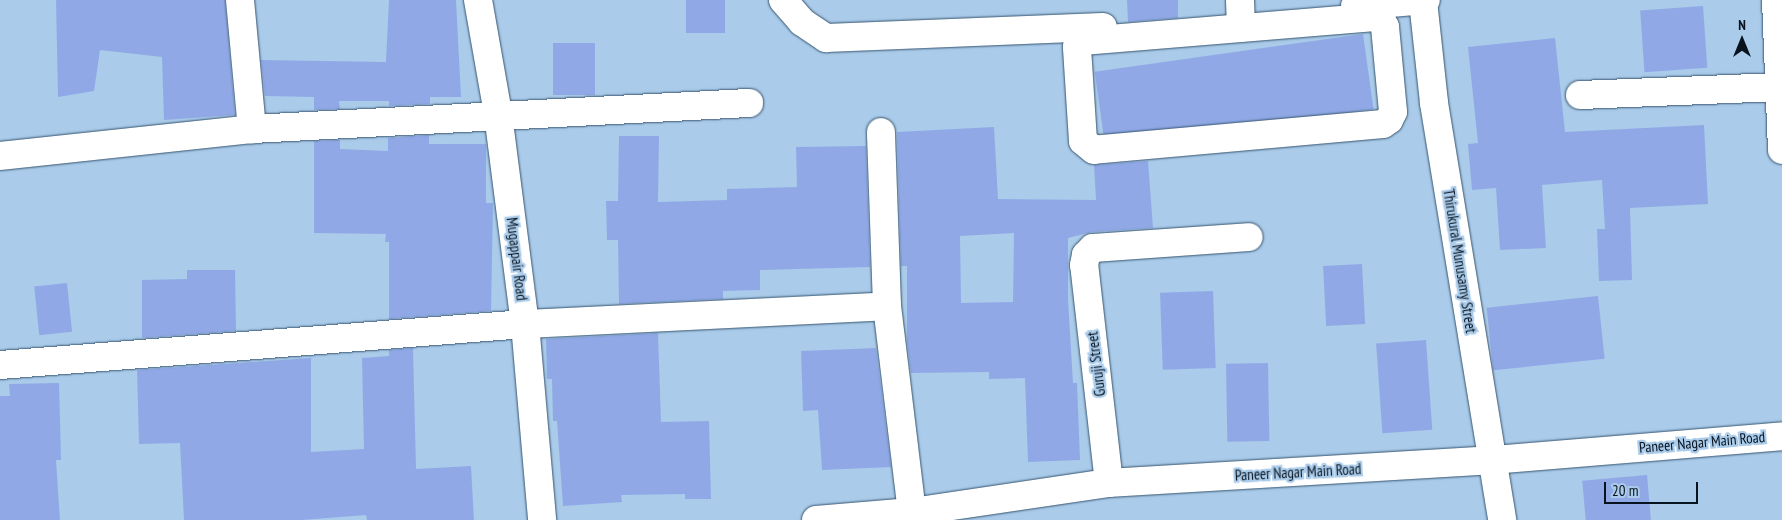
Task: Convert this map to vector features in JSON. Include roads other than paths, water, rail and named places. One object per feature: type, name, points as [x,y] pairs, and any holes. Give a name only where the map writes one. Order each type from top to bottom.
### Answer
[{"type":"street","points":[[240,0],[252,129]]},
{"type":"street","name":"Mugappair Road","points":[[478,0],[498,114],[525,324],[542,520]]},
{"type":"street","points":[[783,0],[802,22],[826,38],[1070,29],[1424,0]]},
{"type":"street","name":"Thirukural Munusamy Street","points":[[1424,0],[1431,74],[1502,520]]},
{"type":"street","points":[[1776,0],[1781,87],[1782,150]]},
{"type":"street","points":[[1241,15],[1373,17],[1381,19],[1385,27],[1389,78],[1392,112],[1390,120],[1383,124],[1094,150],[1087,147],[1083,141],[1079,43],[1241,15]]},
{"type":"street","points":[[1389,78],[1431,74]]},
{"type":"street","points":[[1580,95],[1781,87]]},
{"type":"street","points":[[0,156],[252,129],[498,114],[749,103]]},
{"type":"street","points":[[881,132],[887,306],[912,512]]},
{"type":"street","name":"Guruji Street","points":[[1109,483],[1084,265],[1093,248],[1249,237]]},
{"type":"street","points":[[0,365],[525,324],[887,306]]},
{"type":"street","name":"Paneer Nagar Main Road","points":[[816,520],[912,512],[1109,483],[1493,460],[1782,436]]}]
